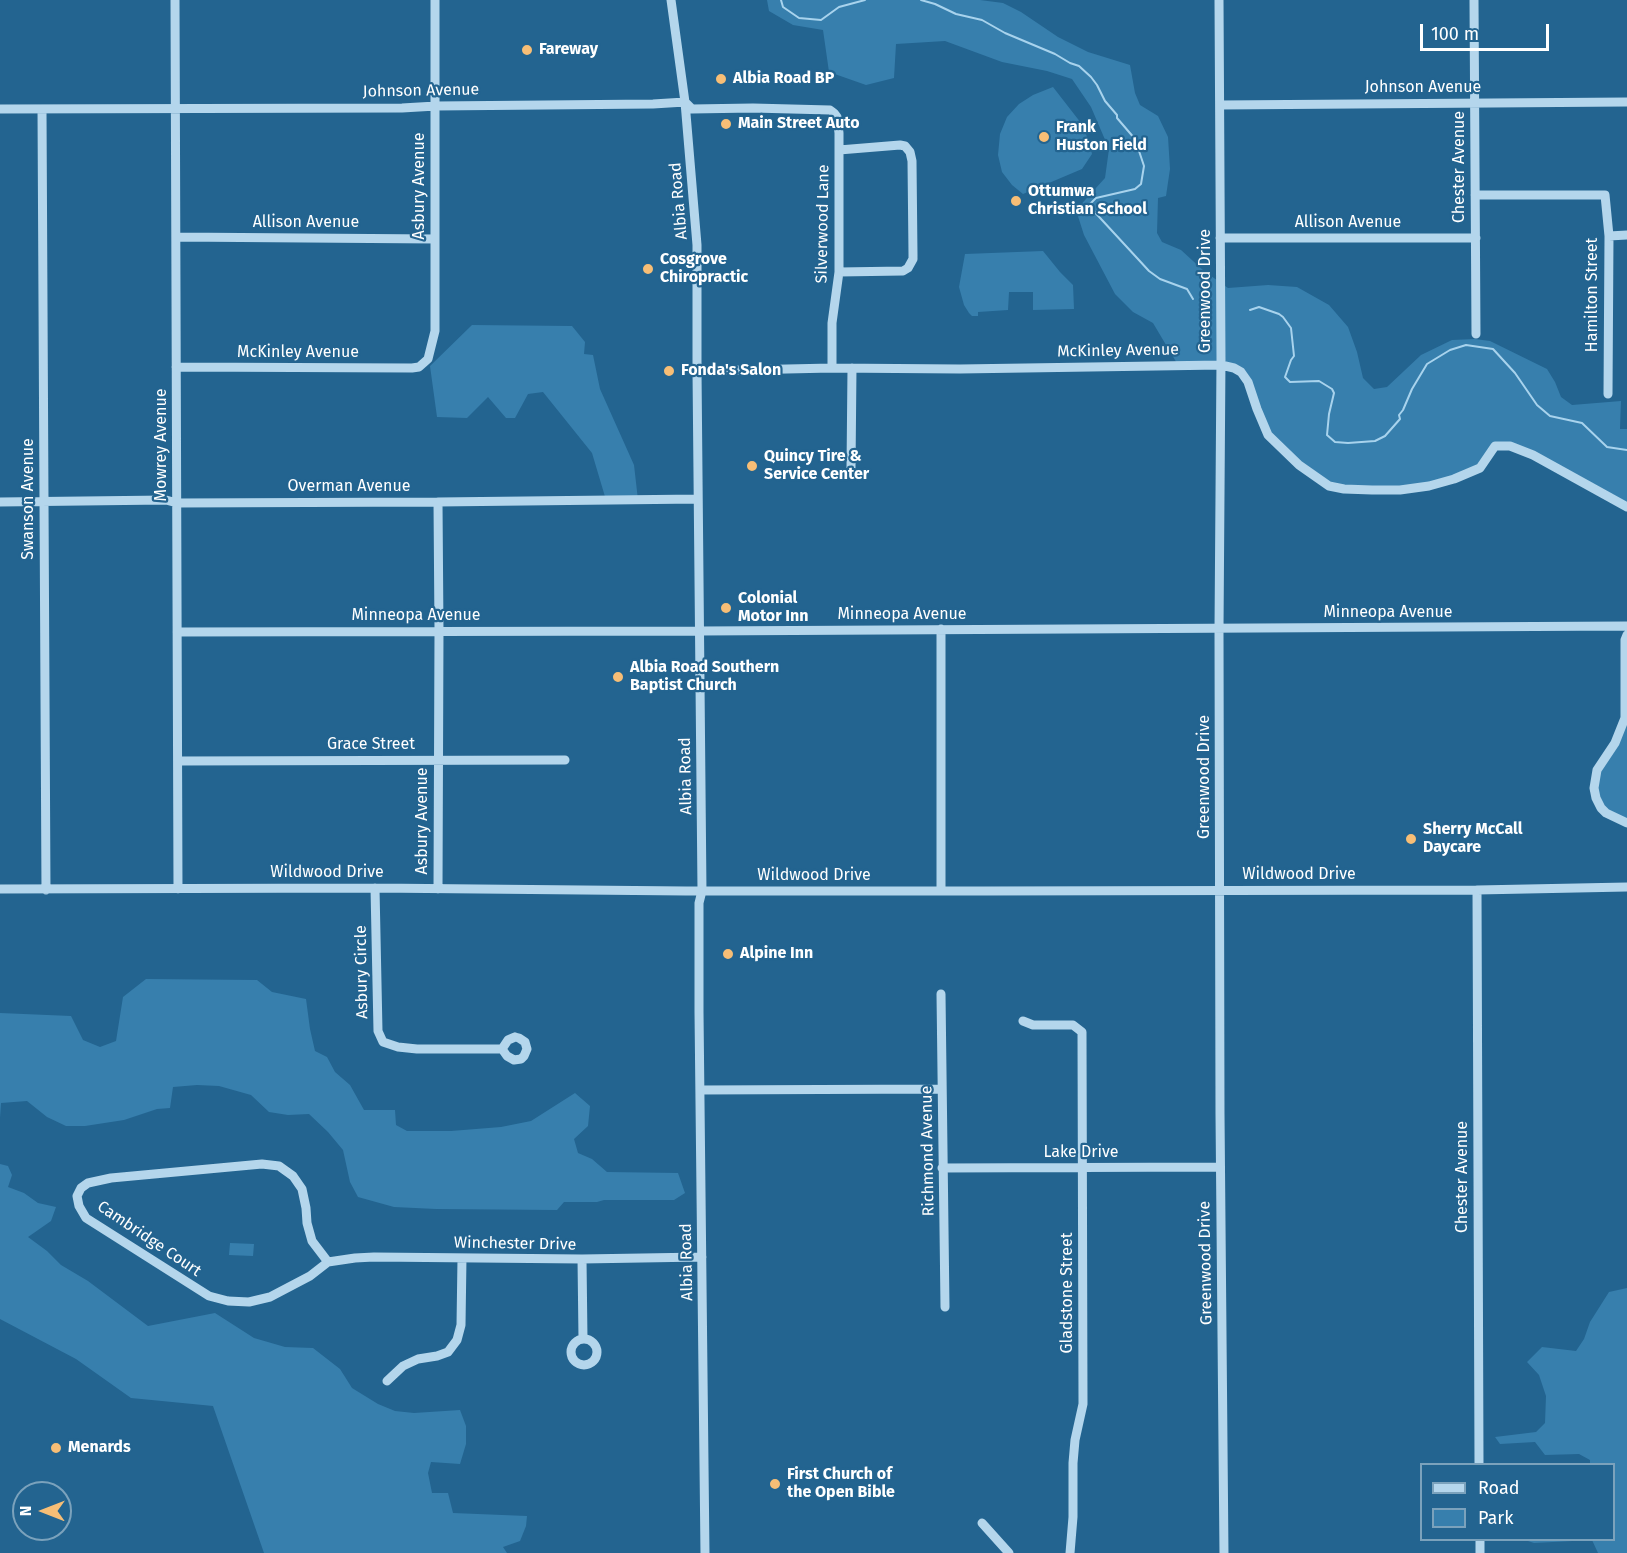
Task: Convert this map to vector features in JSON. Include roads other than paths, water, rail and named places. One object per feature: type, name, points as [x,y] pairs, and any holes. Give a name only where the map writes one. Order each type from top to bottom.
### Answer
[{"type":"street","name":"Mowrey Avenue","points":[[175,0],[178,889]]},
{"type":"street","name":"Asbury Avenue","points":[[419,367],[428,359],[435,331],[435,0]]},
{"type":"street","name":"Albia Road","points":[[671,0],[685,102],[697,245],[702,891],[699,903],[700,1090],[705,1553]]},
{"type":"street","name":"Greenwood Drive","points":[[1219,0],[1220,1167],[1224,1553]]},
{"type":"street","name":"Chester Avenue","points":[[1474,0],[1476,334]]},
{"type":"street","name":"Johnson Avenue","points":[[0,109],[402,108],[685,102],[692,109],[830,110],[837,117]]},
{"type":"street","name":"Johnson Avenue","points":[[1220,105],[1627,102]]},
{"type":"street","name":"Swanson Avenue","points":[[42,109],[46,890]]},
{"type":"street","name":"Silverwood Lane","points":[[832,368],[832,323],[839,272],[837,117]]},
{"type":"street","points":[[839,150],[900,145],[905,146],[910,152],[912,161],[912,259],[908,268],[903,271],[839,272]]},
{"type":"street","name":"Hamilton Street","points":[[1475,195],[1605,195],[1609,236],[1608,394]]},
{"type":"street","points":[[1609,236],[1627,235]]},
{"type":"street","name":"Allison Avenue","points":[[176,237],[435,239]]},
{"type":"street","name":"Allison Avenue","points":[[1220,238],[1476,238]]},
{"type":"street","name":"McKinley Avenue","points":[[697,371],[1221,365]]},
{"type":"street","points":[[1221,365],[1241,372],[1248,382],[1268,435],[1299,465],[1329,486],[1344,489],[1400,490],[1429,486],[1480,468],[1495,446],[1510,446],[1533,455],[1627,507]]},
{"type":"street","name":"McKinley Avenue","points":[[176,367],[419,367]]},
{"type":"street","points":[[851,468],[852,368]]},
{"type":"street","name":"Overman Avenue","points":[[0,502],[166,500],[177,503],[438,502],[698,499]]},
{"type":"street","name":"Asbury Avenue","points":[[438,502],[438,889]]},
{"type":"street","name":"Minneopa Avenue","points":[[177,632],[1627,626]]},
{"type":"street","points":[[941,629],[941,891]]},
{"type":"street","points":[[1627,635],[1625,640],[1625,718],[1615,743],[1597,770],[1594,788],[1601,808],[1606,813],[1627,823]]},
{"type":"street","name":"Grace Street","points":[[178,761],[565,760]]},
{"type":"street","name":"Wildwood Drive","points":[[0,889],[1220,891],[1627,887]]},
{"type":"street","name":"Asbury Circle","points":[[375,888],[378,1031],[383,1042],[398,1047],[417,1049],[502,1049]]},
{"type":"street","name":"Chester Avenue","points":[[1477,890],[1479,1463]]},
{"type":"street","name":"Richmond Avenue","points":[[941,994],[945,1307]]},
{"type":"street","name":"Gladstone Street","points":[[1023,1021],[1033,1025],[1073,1025],[1082,1032],[1083,1404],[1075,1440],[1070,1553]]},
{"type":"street","points":[[700,1090],[942,1089]]},
{"type":"street","name":"Cambridge Court","points":[[262,1164],[279,1166],[293,1176],[302,1189],[312,1241],[328,1262],[310,1276],[270,1297],[249,1302],[228,1301],[209,1296],[86,1218],[79,1206],[77,1196],[81,1188],[88,1183],[111,1178],[262,1164]]},
{"type":"street","name":"Lake Drive","points":[[942,1168],[1220,1167]]},
{"type":"street","name":"Winchester Drive","points":[[328,1262],[355,1258],[702,1257]]},
{"type":"street","points":[[387,1381],[403,1366],[418,1359],[448,1352],[457,1340],[461,1325],[462,1258]]},
{"type":"street","points":[[582,1259],[583,1339]]},
{"type":"street","points":[[982,1523],[1009,1553]]},
{"type":"waterway","points":[[781,0],[783,7],[799,18],[821,20],[839,7],[865,0]]},
{"type":"waterway","points":[[921,0],[956,14],[982,20],[1005,33],[1079,66],[1091,77],[1117,118],[1135,139],[1144,166],[1141,184],[1135,189],[1096,198],[1090,207],[1149,271],[1160,279],[1187,289],[1193,299]]},
{"type":"waterway","points":[[1250,310],[1259,307],[1279,314],[1291,328],[1294,356],[1285,377],[1290,382],[1319,381],[1332,389],[1334,393],[1327,435],[1335,442],[1375,441],[1385,436],[1400,419],[1399,415],[1427,364],[1450,350],[1466,345],[1493,349],[1515,373],[1537,405],[1550,416],[1582,423],[1607,447],[1627,450]]},
{"type":"place","name":"Fareway","points":[[527,50]]},
{"type":"place","name":"Albia Road BP","points":[[721,79]]},
{"type":"place","name":"Main Street Auto","points":[[726,124]]},
{"type":"place","name":"Frank Huston Field","points":[[1044,137]]},
{"type":"place","name":"Ottumwa Christian School","points":[[1016,201]]},
{"type":"place","name":"Cosgrove Chiropractic","points":[[648,269]]},
{"type":"place","name":"Fonda's Salon","points":[[669,371]]},
{"type":"place","name":"Quincy Tire & Service Center","points":[[752,466]]},
{"type":"place","name":"Colonial Motor Inn","points":[[726,608]]},
{"type":"place","name":"Albia Road Southern Baptist Church","points":[[618,677]]},
{"type":"place","name":"Sherry McCall Daycare","points":[[1411,839]]},
{"type":"place","name":"Alpine Inn","points":[[728,954]]},
{"type":"place","name":"Menards","points":[[56,1448]]},
{"type":"place","name":"First Church of the Open Bible","points":[[775,1484]]}]
